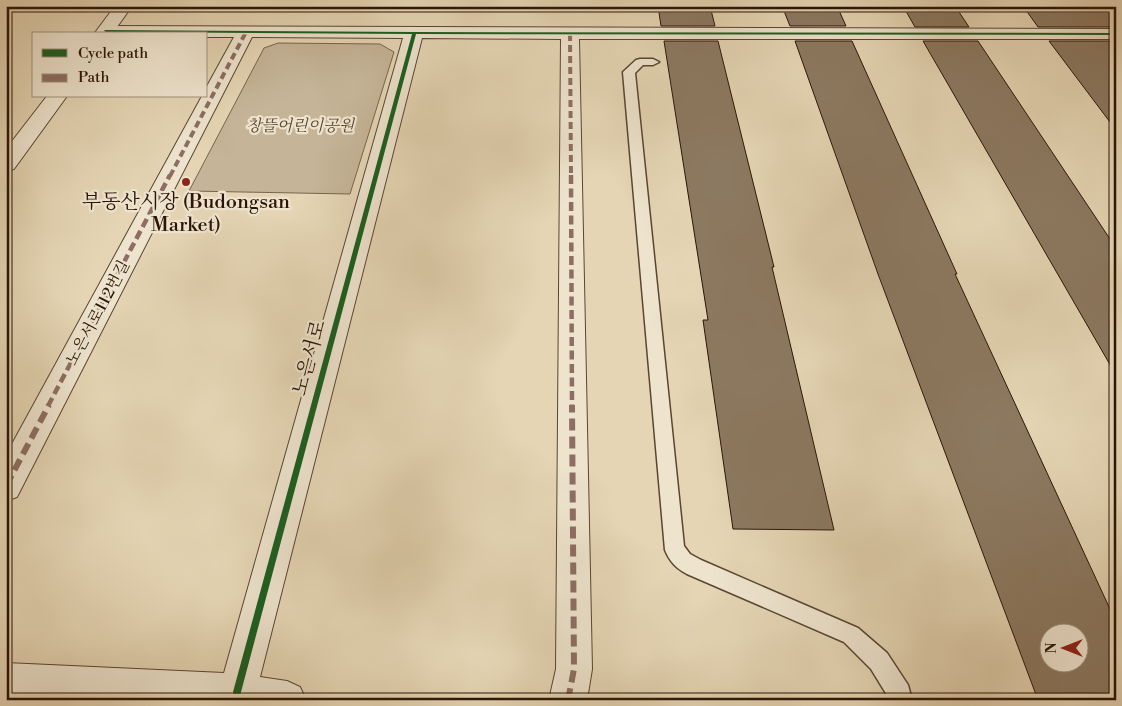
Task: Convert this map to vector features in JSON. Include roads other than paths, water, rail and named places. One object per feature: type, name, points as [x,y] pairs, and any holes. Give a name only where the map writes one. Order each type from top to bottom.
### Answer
[{"type":"street","points":[[104,32],[124,6]]},
{"type":"street","points":[[104,32],[1116,34]]},
{"type":"street","name":"노은서로112번길","points":[[6,486],[246,32]]},
{"type":"street","name":"노은서로","points":[[237,692],[414,34]]},
{"type":"street","points":[[568,700],[574,669],[570,34]]},
{"type":"street","points":[[6,164],[56,98]]},
{"type":"street","points":[[6,682],[237,692],[287,700]]},
{"type":"lane","points":[[653,62],[640,62],[629,72],[675,550],[683,561],[694,567],[851,634],[879,661],[900,693],[901,700]]},
{"type":"place","name":"부동산시장 (Budongsan Market)","points":[[186,182]]},
{"type":"park label","name":"창뜰어린이공원","points":[[300,126]]}]
